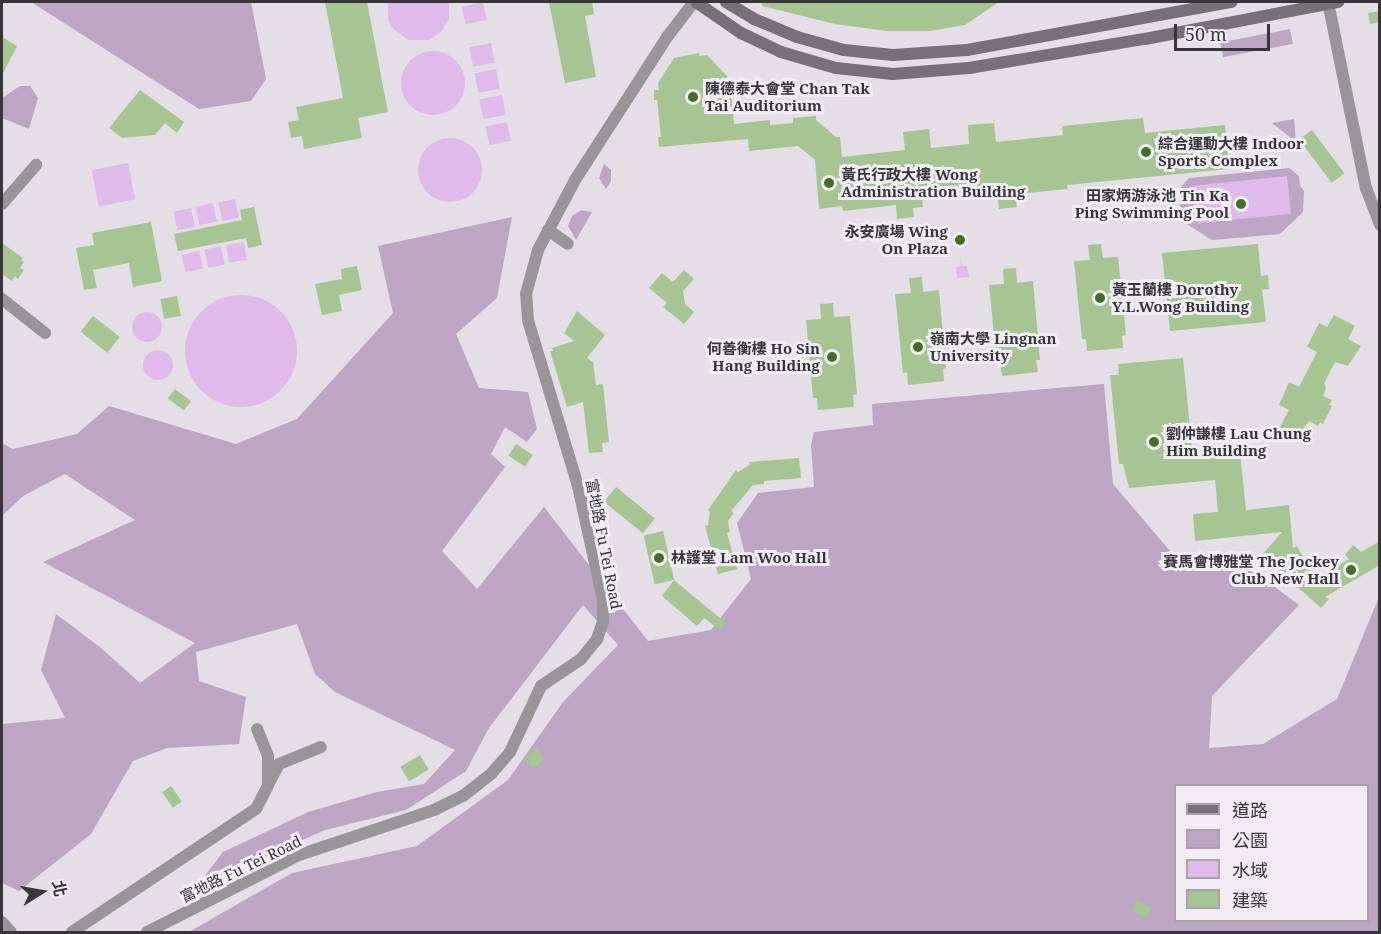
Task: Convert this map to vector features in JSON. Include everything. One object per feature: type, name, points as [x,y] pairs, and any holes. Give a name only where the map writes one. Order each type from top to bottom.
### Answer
[{"type":"main road","points":[[695,2],[741,33],[781,52],[836,68],[893,75],[969,68],[1145,39],[1332,2]]},
{"type":"main road","points":[[726,2],[754,19],[796,38],[844,50],[893,55],[967,50],[1232,2]]},
{"type":"street","name":"富地路 Fu Tei Road","points":[[147,933],[298,855],[434,810],[463,796],[491,774],[510,752],[541,687],[581,659],[597,639],[603,622],[604,608],[584,508],[527,312],[529,277],[548,231],[582,171],[695,2]]},
{"type":"street","points":[[1332,2],[1364,181],[1380,225]]},
{"type":"street","points":[[2,204],[36,165]]},
{"type":"street","points":[[548,231],[568,244]]},
{"type":"street","points":[[2,299],[45,333]]},
{"type":"street","points":[[257,729],[268,756],[268,785]]},
{"type":"street","points":[[72,933],[252,813],[279,764],[321,747]]},
{"type":"street","points":[[2,922],[11,933]]},
{"type":"green space","points":[[31,2],[251,2],[266,79],[251,101],[199,109]]},
{"type":"green space","points":[[1290,29],[1293,44],[1223,57],[1220,43]]},
{"type":"green space","points":[[20,86],[30,86],[38,98],[29,129],[2,118],[2,98]]},
{"type":"green space","points":[[1294,119],[1296,142],[1272,123]]},
{"type":"green space","points":[[604,164],[611,170],[611,181],[606,189],[599,178]]},
{"type":"green space","name":"田家炳游泳池 Tin Ka Ping Swimming Pool","points":[[1289,168],[1299,176],[1300,186],[1304,191],[1303,212],[1280,234],[1212,240],[1185,223],[1179,202],[1182,197],[1181,187],[1189,178]]},
{"type":"green space","points":[[581,210],[592,212],[576,240],[568,226],[572,216]]},
{"type":"green space","points":[[512,217],[497,298],[456,334],[479,388],[528,392],[537,429],[527,442],[505,427],[491,454],[505,467],[442,551],[477,589],[544,507],[648,641],[711,630],[751,579],[737,523],[758,493],[814,487],[811,445],[814,432],[873,425],[872,404],[1104,384],[1113,484],[1176,558],[1239,566],[1257,574],[1299,605],[1212,696],[1209,748],[1263,744],[1337,699],[1379,597],[1379,932],[189,932],[292,873],[417,846],[508,780],[563,702],[618,645],[583,605],[489,728],[466,771],[406,810],[325,830],[196,887],[223,852],[308,812],[377,792],[424,784],[455,750],[335,692],[315,674],[297,624],[196,652],[199,681],[246,697],[239,744],[167,748],[133,761],[91,834],[19,891],[2,883],[2,724],[65,718],[41,670],[56,614],[101,648],[140,683],[195,643],[43,562],[135,520],[65,474],[23,496],[2,516],[2,443],[13,449],[77,434],[109,406],[236,444],[297,419],[393,313],[378,246]]},
{"type":"water","points":[[388,2],[449,2],[449,18],[442,31],[430,40],[408,40],[391,27],[388,19]]},
{"type":"water","points":[[483,2],[487,20],[466,24],[462,7]]},
{"type":"water","points":[[491,43],[495,63],[473,67],[469,47]]},
{"type":"water","points":[[433,51],[451,57],[459,65],[465,83],[459,101],[451,109],[433,115],[415,109],[407,101],[401,83],[407,65],[415,57]]},
{"type":"water","points":[[496,69],[500,89],[478,93],[474,73]]},
{"type":"water","points":[[502,95],[506,115],[483,119],[479,99]]},
{"type":"water","points":[[507,122],[511,141],[489,145],[485,127]]},
{"type":"water","points":[[450,138],[468,144],[476,152],[482,170],[476,188],[468,196],[450,202],[432,196],[424,188],[418,170],[424,152],[432,144]]},
{"type":"water","points":[[128,163],[135,199],[99,206],[92,170]]},
{"type":"water","points":[[1287,176],[1291,214],[1197,224],[1194,186]]},
{"type":"water","points":[[235,199],[239,218],[222,221],[218,203]]},
{"type":"water","points":[[213,203],[217,222],[199,225],[195,207]]},
{"type":"water","points":[[191,208],[195,227],[177,230],[173,212]]},
{"type":"water","points":[[244,242],[247,260],[229,263],[226,245]]},
{"type":"water","points":[[221,246],[225,265],[208,268],[204,250]]},
{"type":"water","points":[[199,251],[203,269],[186,273],[181,255]]},
{"type":"water","points":[[960,251],[962,266],[967,266],[969,277],[957,278],[956,267],[961,266]]},
{"type":"water","points":[[241,295],[263,299],[281,311],[293,329],[297,351],[293,373],[281,391],[263,403],[241,407],[219,403],[201,391],[189,373],[185,351],[189,329],[201,311],[219,299]]},
{"type":"water","points":[[147,312],[158,316],[162,327],[158,338],[147,342],[136,338],[132,327],[136,316]]},
{"type":"water","points":[[158,350],[169,354],[173,365],[169,376],[158,380],[147,376],[143,365],[147,354]]},
{"type":"building","points":[[325,2],[367,2],[388,112],[358,118],[362,138],[304,149],[302,136],[291,138],[288,122],[299,120],[296,107],[343,98]]},
{"type":"building","points":[[549,2],[592,2],[594,14],[585,16],[596,77],[565,83]]},
{"type":"building","points":[[762,2],[999,2],[965,25],[930,31],[887,31],[835,24],[762,6]]},
{"type":"building","points":[[1380,11],[1380,22],[1370,24],[1368,13]]},
{"type":"building","points":[[2,37],[17,46],[2,75]]},
{"type":"building","points":[[699,53],[699,56],[707,55],[727,76],[727,83],[733,82],[734,93],[731,93],[734,124],[770,120],[770,125],[793,123],[793,118],[816,116],[816,120],[836,137],[840,137],[842,157],[905,150],[903,132],[929,129],[931,148],[969,144],[968,125],[994,123],[996,142],[1063,135],[1062,126],[1143,118],[1145,133],[1225,125],[1229,169],[1067,185],[1068,189],[1015,194],[1017,207],[999,209],[998,200],[989,200],[988,191],[963,185],[945,186],[922,197],[923,207],[913,208],[914,217],[897,219],[896,205],[843,211],[842,206],[819,209],[815,160],[798,146],[749,151],[748,139],[659,147],[658,137],[661,137],[654,90],[659,90],[658,83],[674,58]]},
{"type":"building","points":[[140,90],[184,122],[177,133],[165,123],[155,135],[122,138],[109,128]]},
{"type":"building","points":[[1312,130],[1344,173],[1332,183],[1299,140]]},
{"type":"building","points":[[254,207],[262,245],[248,248],[246,238],[178,251],[174,234],[242,220],[240,210]]},
{"type":"building","points":[[151,222],[162,281],[133,287],[129,263],[93,270],[97,288],[84,290],[76,248],[94,245],[92,233]]},
{"type":"building","points":[[2,243],[23,258],[21,260],[24,262],[20,268],[24,270],[18,279],[15,276],[12,281],[2,274]]},
{"type":"building","name":"黃玉蘭樓 Dorothy Y.L.Wong Building","points":[[1101,244],[1103,258],[1118,257],[1126,335],[1122,336],[1123,348],[1087,351],[1086,339],[1082,339],[1074,261],[1090,260],[1088,245]]},
{"type":"building","points":[[1258,244],[1261,276],[1268,275],[1269,289],[1262,290],[1266,322],[1170,331],[1162,253]]},
{"type":"building","points":[[357,266],[362,290],[339,295],[342,311],[322,315],[315,284],[342,279],[341,269]]},
{"type":"building","points":[[1016,268],[1017,283],[1033,281],[1040,360],[1036,360],[1038,372],[1002,376],[1000,363],[997,364],[989,285],[1004,284],[1003,269]]},
{"type":"building","points":[[684,270],[694,279],[683,291],[685,304],[694,312],[684,324],[663,307],[667,303],[649,288],[662,273],[673,282]]},
{"type":"building","points":[[922,277],[923,292],[939,290],[946,368],[943,369],[944,381],[908,385],[907,372],[903,373],[895,294],[911,293],[909,278]]},
{"type":"building","points":[[177,296],[181,316],[164,319],[160,299]]},
{"type":"building","name":"何善衡樓 Ho Sin Hang Building","points":[[833,303],[834,317],[850,316],[857,394],[853,395],[854,407],[818,410],[817,398],[813,398],[806,320],[821,319],[820,304]]},
{"type":"building","points":[[577,311],[605,335],[587,358],[593,362],[596,385],[603,384],[609,442],[602,443],[603,452],[589,453],[583,402],[567,407],[550,351],[553,351],[552,348],[574,341],[564,333]]},
{"type":"building","points":[[1334,315],[1355,326],[1348,339],[1361,346],[1348,366],[1335,362],[1324,383],[1326,388],[1323,396],[1332,400],[1329,405],[1332,406],[1323,424],[1320,422],[1318,426],[1309,421],[1298,436],[1280,427],[1289,410],[1279,405],[1289,382],[1299,387],[1317,352],[1307,347],[1319,323],[1327,327]]},
{"type":"building","points":[[93,316],[120,337],[107,353],[81,332]]},
{"type":"building","name":"劉仲謙樓 Lau Chung Him Building","points":[[1183,358],[1193,457],[1240,452],[1246,510],[1289,505],[1293,548],[1297,546],[1303,557],[1298,559],[1318,577],[1349,559],[1345,555],[1353,545],[1361,552],[1380,541],[1380,565],[1325,597],[1329,599],[1321,608],[1262,555],[1282,532],[1195,541],[1193,514],[1218,512],[1215,480],[1129,488],[1123,464],[1119,464],[1110,375],[1119,375],[1118,364]]},
{"type":"building","points":[[175,389],[191,401],[184,411],[168,399]]},
{"type":"building","points":[[516,444],[533,455],[525,467],[508,456]]},
{"type":"building","points":[[799,458],[801,478],[764,481],[764,484],[753,485],[731,511],[734,513],[728,521],[730,532],[727,533],[737,569],[718,574],[705,526],[708,525],[710,512],[708,510],[736,470],[738,472],[750,465],[749,462]]},
{"type":"building","points":[[616,487],[655,518],[643,533],[604,502]]},
{"type":"building","points":[[663,531],[674,580],[655,584],[644,535]]},
{"type":"building","points":[[674,580],[726,623],[720,630],[704,618],[697,626],[662,596]]},
{"type":"building","points":[[535,748],[545,758],[534,769],[524,759]]},
{"type":"building","points":[[420,755],[429,770],[409,781],[400,767]]},
{"type":"building","points":[[171,786],[182,802],[173,808],[162,792]]},
{"type":"building","points":[[1137,900],[1152,908],[1146,919],[1131,911]]},
{"type":"place","name":"陳德泰大會堂 Chan Tak Tai Auditorium","points":[[693,97]]},
{"type":"place","name":"綜合運動大樓 Indoor Sports Complex","points":[[1146,152]]},
{"type":"place","name":"黃氏行政大樓 Wong Administration Building","points":[[829,183]]},
{"type":"place","name":"田家炳游泳池 Tin Ka Ping Swimming Pool","points":[[1241,204]]},
{"type":"place","name":"永安廣場 Wing On Plaza","points":[[960,240]]},
{"type":"place","name":"黃玉蘭樓 Dorothy Y.L.Wong Building","points":[[1100,298]]},
{"type":"place","name":"嶺南大學 Lingnan University","points":[[918,347]]},
{"type":"place","name":"何善衡樓 Ho Sin Hang Building","points":[[832,357]]},
{"type":"place","name":"劉仲謙樓 Lau Chung Him Building","points":[[1154,442]]},
{"type":"place","name":"林護堂 Lam Woo Hall","points":[[659,558]]},
{"type":"place","name":"賽馬會博雅堂 The Jockey Club New Hall","points":[[1351,570]]}]
